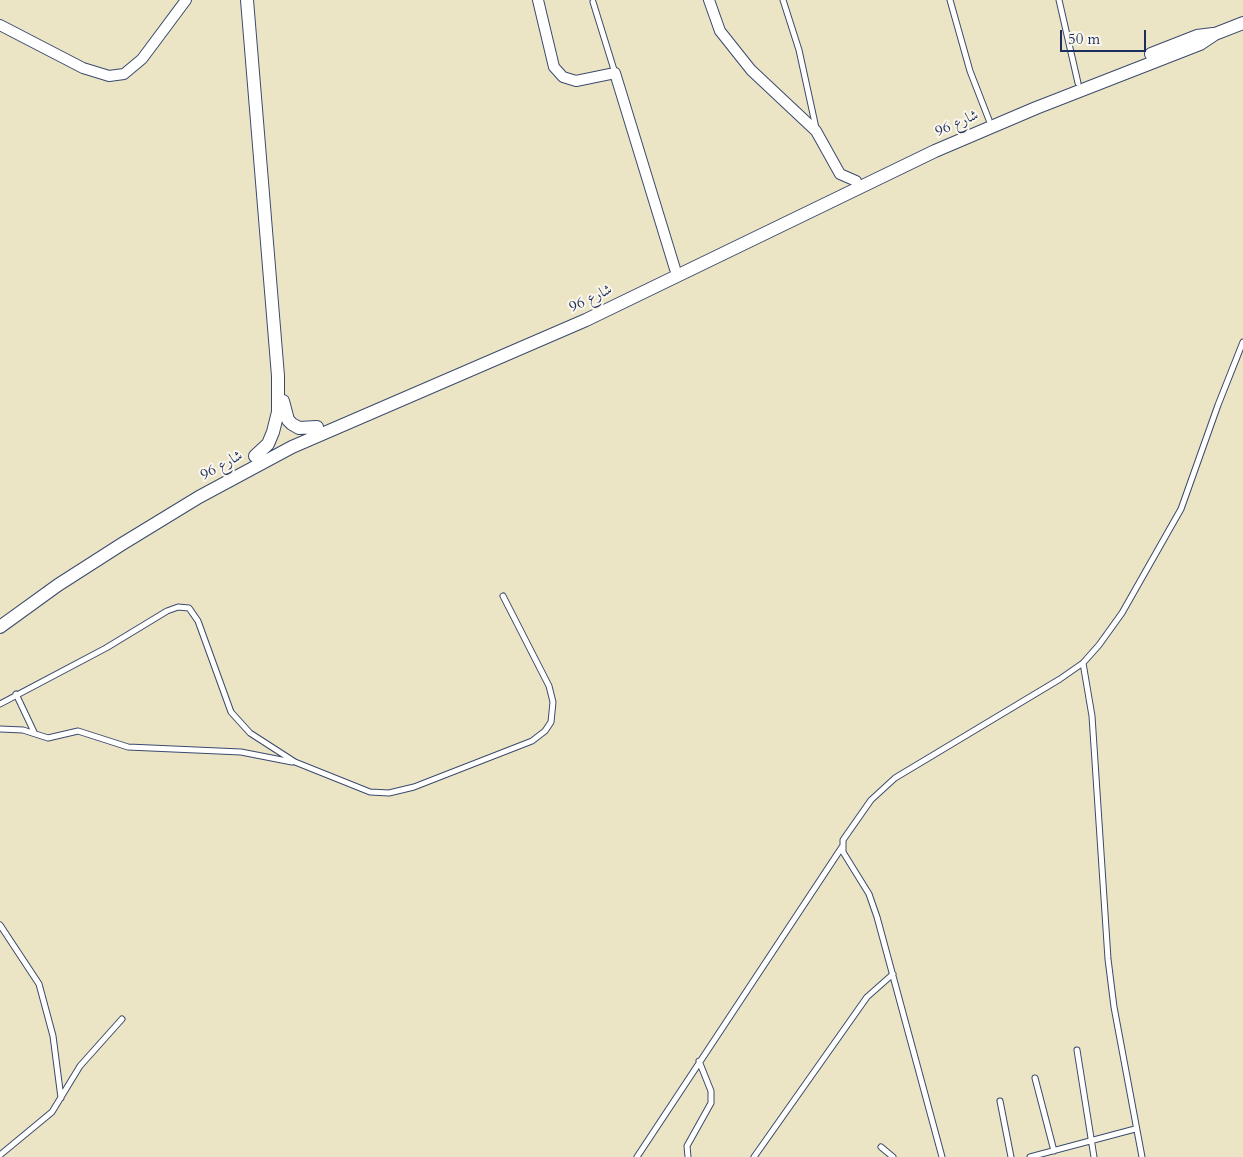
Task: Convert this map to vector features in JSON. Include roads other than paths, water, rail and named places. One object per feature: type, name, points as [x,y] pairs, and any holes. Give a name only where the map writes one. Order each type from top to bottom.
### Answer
[{"type":"street","points":[[0,24],[83,68],[109,76],[124,74],[142,58],[186,0]]},
{"type":"street","points":[[247,0],[278,376],[278,412],[273,432],[268,444],[255,456]]},
{"type":"street","points":[[538,0],[554,67],[563,77],[576,81],[615,72],[675,269]]},
{"type":"street","points":[[709,0],[720,32],[751,70],[816,131],[840,174],[856,181]]},
{"type":"street","name":"شارع 96","points":[[0,627],[58,585],[122,544],[199,497],[292,447],[586,320],[935,152],[1036,108],[1200,44],[1215,34],[1243,23]]},
{"type":"street","name":"شارع 96","points":[[0,617],[53,578],[195,490],[255,456],[317,427],[521,342],[856,181],[989,120],[1197,36],[1215,34]]},
{"type":"street","points":[[278,376],[288,420],[299,428],[317,427]]},
{"type":"lane","points":[[783,0],[799,50],[816,131]]},
{"type":"lane","points":[[950,0],[970,71],[989,120]]},
{"type":"lane","points":[[1059,0],[1078,83]]},
{"type":"lane","points":[[593,2],[615,72]]},
{"type":"lane","points":[[637,1157],[842,847],[847,833],[871,800],[895,778],[1060,679],[1082,663],[1122,613],[1181,509],[1218,405],[1243,342]]},
{"type":"lane","points":[[16,694],[34,732],[40,737],[48,738],[78,731],[128,747],[241,752],[294,762],[370,792],[389,793],[414,787],[532,741],[545,731],[551,722],[553,702],[549,686],[503,596]]},
{"type":"lane","points":[[0,704],[106,648],[167,611],[178,607],[189,608],[198,621],[232,712],[250,733],[294,762]]},
{"type":"lane","points":[[1082,663],[1092,716],[1108,959],[1135,1129],[1142,1157]]},
{"type":"lane","points":[[0,729],[34,732]]},
{"type":"lane","points":[[842,847],[869,894],[893,974],[942,1157]]},
{"type":"lane","points":[[0,925],[39,984],[54,1036],[61,1098]]},
{"type":"lane","points":[[754,1157],[867,997],[893,974]]},
{"type":"lane","points":[[0,1156],[52,1112],[80,1066],[122,1020]]},
{"type":"lane","points":[[1077,1050],[1094,1157]]},
{"type":"lane","points":[[688,1157],[687,1146],[711,1103],[711,1091],[699,1061]]},
{"type":"lane","points":[[1035,1078],[1054,1150]]},
{"type":"lane","points":[[1000,1101],[1011,1157]]},
{"type":"lane","points":[[1030,1157],[1044,1155],[1054,1150],[1135,1129]]},
{"type":"lane","points":[[882,1147],[893,1157]]}]
